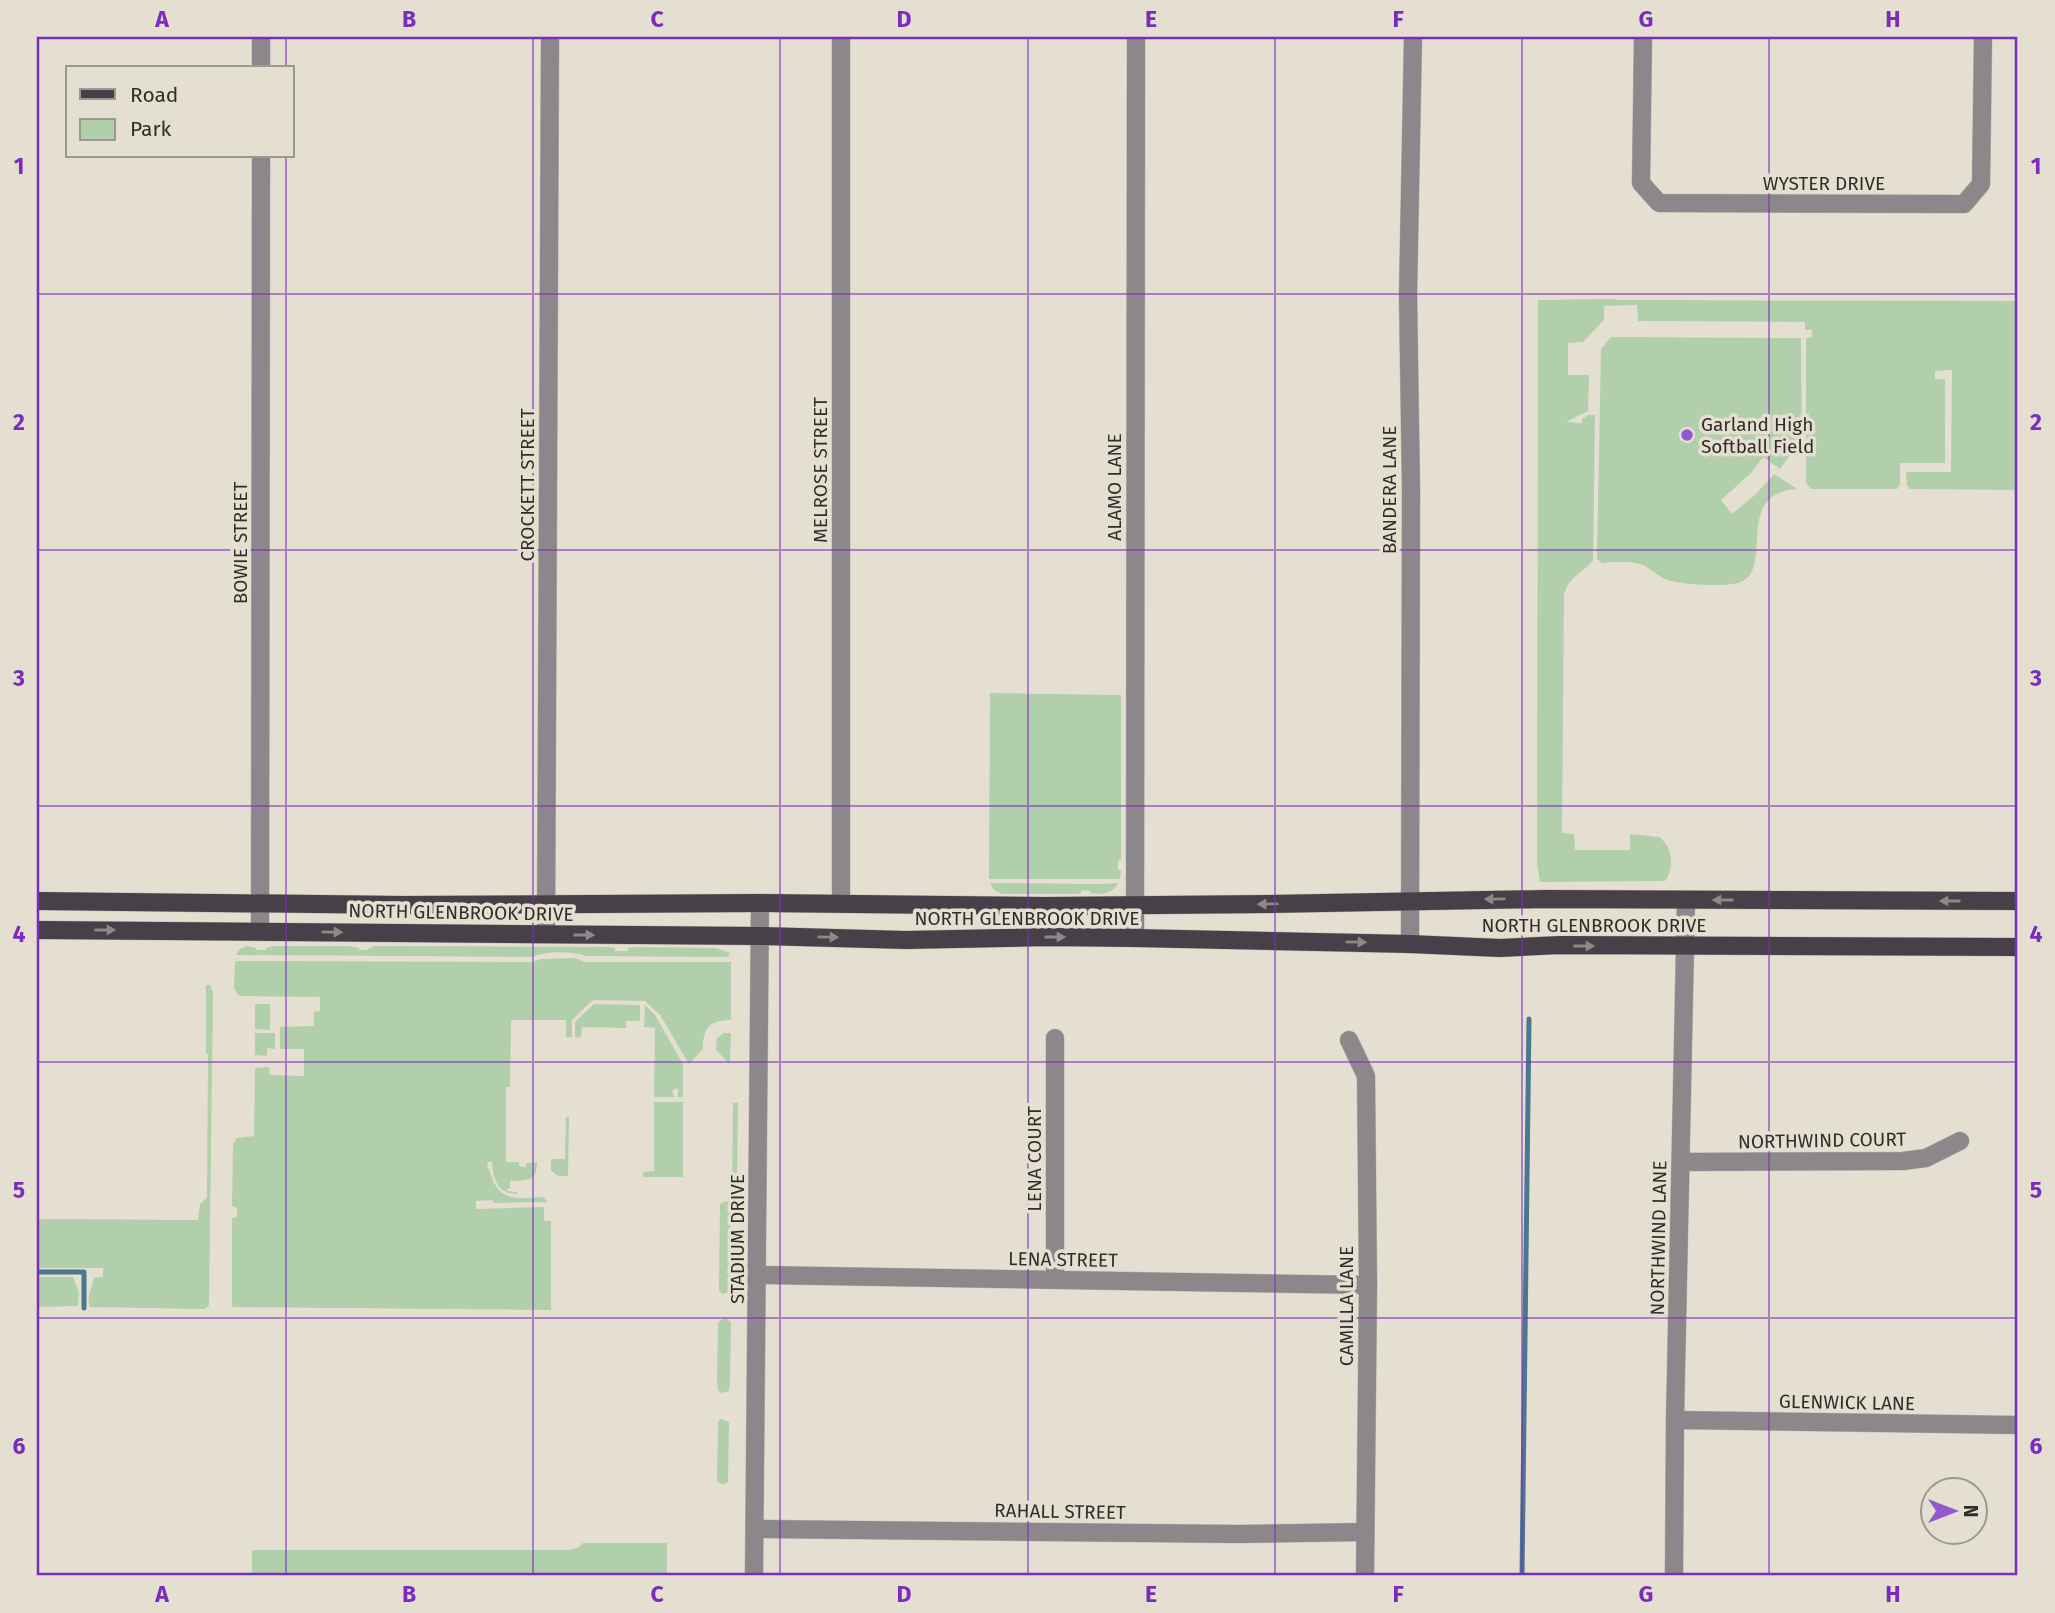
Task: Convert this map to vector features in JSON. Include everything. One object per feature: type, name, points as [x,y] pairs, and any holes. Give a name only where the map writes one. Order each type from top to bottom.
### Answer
[{"type":"main road","name":"NORTH GLENBROOK DRIVE","points":[[37,901],[403,905],[761,902],[1135,906],[1546,899],[2018,901]]},
{"type":"main road","name":"NORTH GLENBROOK DRIVE","points":[[37,930],[760,936],[906,940],[1135,938],[1500,947],[2018,947]]},
{"type":"street","points":[[261,37],[261,66]]},
{"type":"street","name":"CROCKETT STREET","points":[[546,934],[550,37]]},
{"type":"street","name":"MELROSE STREET","points":[[841,37],[841,903]]},
{"type":"street","name":"ALAMO LANE","points":[[1135,938],[1136,37]]},
{"type":"street","name":"BANDERA LANE","points":[[1410,944],[1411,489],[1408,295],[1413,37]]},
{"type":"street","name":"WYSTER DRIVE","points":[[1643,37],[1641,183],[1659,203],[1964,204],[1981,184],[1983,37]]},
{"type":"street","name":"BOWIE STREET","points":[[260,931],[261,158]]},
{"type":"street","name":"NORTHWIND LANE","points":[[1674,1576],[1686,900]]},
{"type":"street","name":"STADIUM DRIVE","points":[[754,1576],[761,902]]},
{"type":"street","name":"LENA COURT","points":[[1055,1038],[1055,1279]]},
{"type":"street","name":"CAMILLA LANE","points":[[1349,1040],[1366,1076],[1368,1285],[1365,1576]]},
{"type":"street","name":"NORTHWIND COURT","points":[[1681,1162],[1903,1161],[1926,1158],[1960,1140]]},
{"type":"street","name":"LENA STREET","points":[[758,1275],[1368,1285]]},
{"type":"street","name":"GLENWICK LANE","points":[[1675,1420],[2018,1425]]},
{"type":"street","name":"RAHALL STREET","points":[[755,1529],[1240,1534],[1366,1532]]},
{"type":"green space","points":[[1538,300],[2018,301],[2018,490],[1910,489],[1907,485],[1906,472],[1951,472],[1952,370],[1935,371],[1935,379],[1945,379],[1945,463],[1900,463],[1900,484],[1897,489],[1811,489],[1806,483],[1806,338],[1812,337],[1812,330],[1805,330],[1805,322],[1638,321],[1637,305],[1604,306],[1604,320],[1583,342],[1568,343],[1568,375],[1589,375],[1588,411],[1566,422],[1582,423],[1582,419],[1588,415],[1595,415],[1593,560],[1573,579],[1564,595],[1562,833],[1574,834],[1575,850],[1630,850],[1630,834],[1659,837],[1670,852],[1671,864],[1665,881],[1540,882],[1537,864]]},
{"type":"green space","name":"Garland High Softball Field","points":[[1611,337],[1801,338],[1802,454],[1791,454],[1780,469],[1763,457],[1752,472],[1721,500],[1732,514],[1755,495],[1774,474],[1797,489],[1777,494],[1765,504],[1760,518],[1754,564],[1749,576],[1738,583],[1688,584],[1663,578],[1640,564],[1602,563],[1597,559],[1601,349]]},
{"type":"green space","points":[[990,693],[1121,695],[1120,879],[989,879]]},
{"type":"green space","points":[[990,883],[1118,883],[1110,892],[1103,894],[1082,890],[1076,894],[1002,894],[994,890]]},
{"type":"green space","points":[[247,946],[257,950],[266,950],[273,946],[348,946],[359,950],[368,950],[375,946],[609,947],[615,948],[615,951],[628,951],[628,948],[634,947],[716,948],[730,953],[728,957],[586,956],[559,952],[532,957],[236,955],[240,949]]},
{"type":"green space","points":[[575,958],[585,962],[731,962],[731,1020],[717,1022],[709,1027],[704,1036],[703,1049],[689,1064],[660,1015],[645,1001],[593,1000],[572,1020],[572,1037],[566,1037],[566,1020],[511,1020],[510,1087],[506,1087],[506,1162],[519,1162],[519,1166],[526,1167],[526,1163],[537,1162],[536,1169],[530,1179],[510,1181],[507,1191],[517,1194],[505,1191],[501,1188],[495,1180],[492,1162],[488,1162],[487,1166],[496,1186],[505,1195],[517,1198],[543,1197],[548,1202],[476,1201],[476,1209],[544,1207],[544,1221],[551,1221],[551,1310],[232,1307],[232,1218],[237,1217],[237,1208],[232,1206],[233,1144],[237,1138],[254,1136],[255,1068],[269,1067],[270,1075],[304,1076],[304,1049],[280,1049],[280,1027],[314,1026],[314,1012],[320,1011],[320,997],[239,996],[234,989],[235,962],[532,962],[541,959]]},
{"type":"green space","points":[[206,985],[210,985],[213,992],[209,1305],[205,1309],[90,1307],[89,1296],[94,1278],[103,1277],[103,1268],[37,1268],[37,1219],[198,1220],[200,1204],[207,1198]]},
{"type":"green space","points":[[255,1004],[270,1004],[270,1030],[255,1029]]},
{"type":"green space","points":[[594,1004],[640,1005],[640,1021],[626,1021],[626,1028],[582,1027],[581,1037],[575,1038],[575,1022]]},
{"type":"green space","points":[[645,1005],[655,1015],[683,1064],[683,1097],[677,1097],[679,1091],[676,1088],[672,1091],[674,1097],[654,1097],[655,1028],[644,1027]]},
{"type":"green space","points":[[255,1033],[275,1033],[275,1049],[267,1048],[267,1056],[255,1055]]},
{"type":"green space","points":[[724,1033],[731,1033],[730,1064],[716,1050],[717,1038]]},
{"type":"green space","points":[[654,1102],[683,1102],[683,1177],[643,1177],[643,1172],[654,1171]]},
{"type":"green space","points":[[733,1103],[738,1103],[737,1178],[732,1182]]},
{"type":"green space","points":[[566,1117],[569,1117],[568,1176],[558,1176],[551,1170],[551,1159],[565,1159]]},
{"type":"green space","points":[[730,1201],[731,1288],[729,1292],[722,1294],[719,1290],[720,1204]]},
{"type":"green space","points":[[37,1277],[73,1277],[79,1293],[78,1306],[37,1307]]},
{"type":"green space","points":[[726,1318],[731,1322],[730,1381],[729,1391],[721,1393],[717,1383],[718,1323]]},
{"type":"green space","points":[[721,1419],[729,1422],[728,1482],[722,1485],[717,1481],[718,1422]]},
{"type":"green space","points":[[583,1543],[667,1543],[667,1576],[252,1576],[252,1550],[568,1550],[578,1548]]},
{"type":"waterway","points":[[1522,1576],[1529,1019]]},
{"type":"waterway","points":[[37,1272],[84,1272],[84,1308]]},
{"type":"place","name":"Garland High Softball Field","points":[[1687,435]]}]
